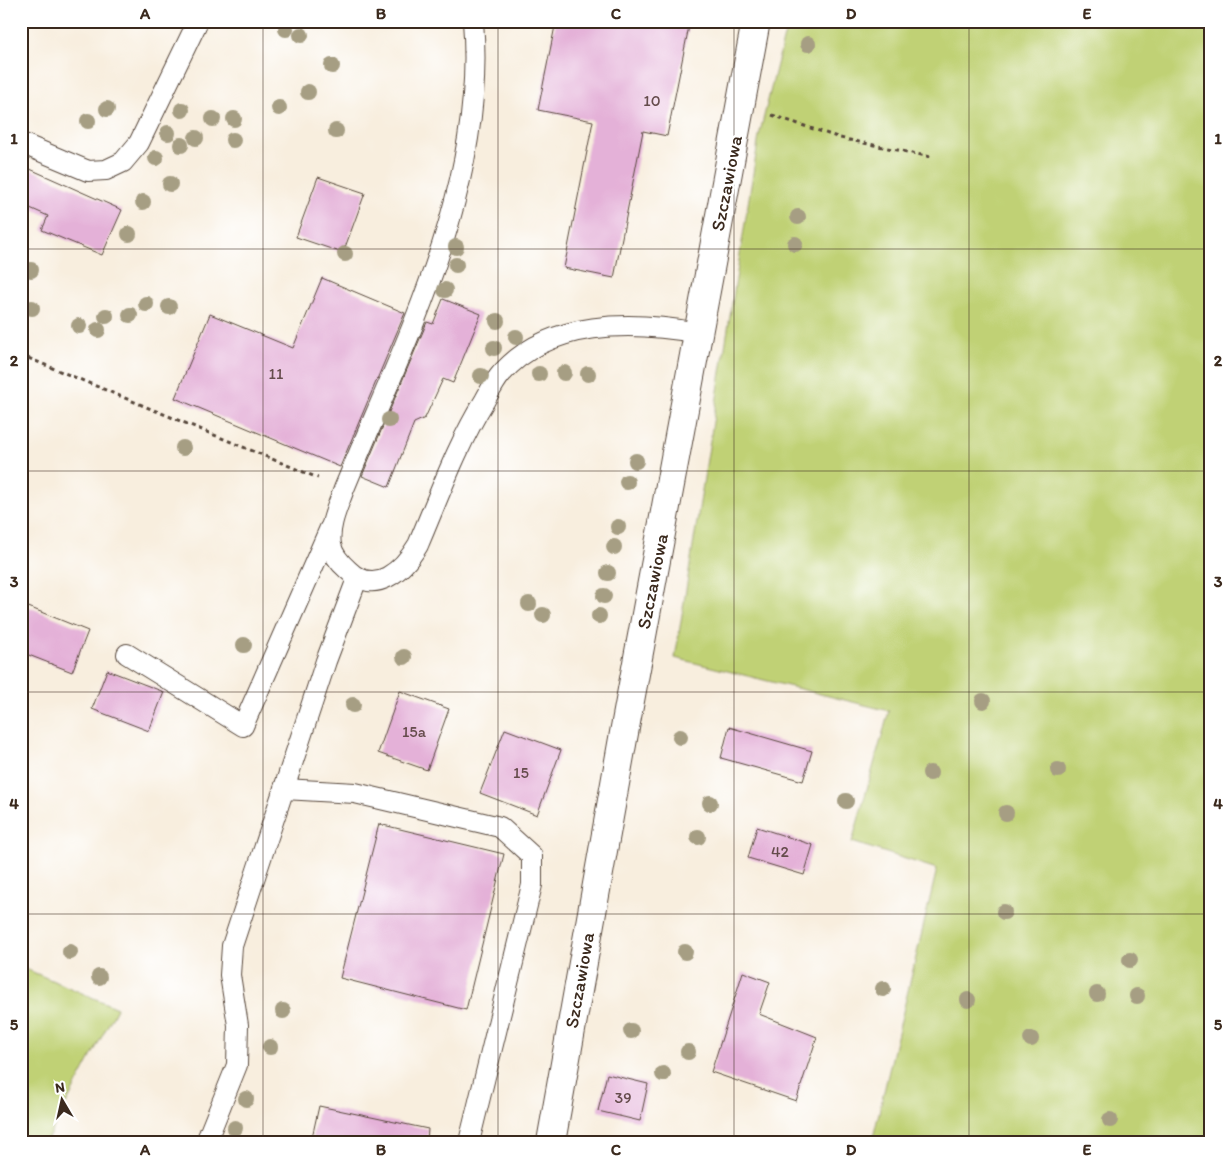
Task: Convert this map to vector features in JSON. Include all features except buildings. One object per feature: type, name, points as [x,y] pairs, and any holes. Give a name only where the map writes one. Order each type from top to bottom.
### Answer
[{"type":"street","name":"Szczawiowa","points":[[551,1142],[624,733],[756,21]]},
{"type":"lane","points":[[21,143],[88,171],[106,170],[123,162],[139,143],[198,21]]},
{"type":"lane","points":[[127,654],[243,726],[331,526],[344,489],[436,266],[451,222],[461,176],[471,109],[474,63],[473,21]]},
{"type":"lane","points":[[331,526],[331,545],[338,561],[356,579],[374,581],[394,574],[407,562],[418,545],[468,426],[501,374],[521,357],[554,338],[597,327],[635,325],[669,327],[698,333]]},
{"type":"lane","points":[[206,1142],[237,1065],[238,1025],[230,975],[232,946],[326,662],[356,579]]},
{"type":"lane","points":[[284,789],[355,793],[500,826],[532,856],[532,885],[469,1142]]},
{"type":"path","points":[[740,104],[840,138],[931,157]]},
{"type":"path","points":[[21,355],[344,489]]},
{"type":"green space","points":[[788,21],[1211,21],[1211,1142],[872,1142],[937,869],[852,842],[889,711],[675,658],[759,136]]},
{"type":"green space","points":[[21,967],[117,1008],[46,1142],[21,1142]]}]
